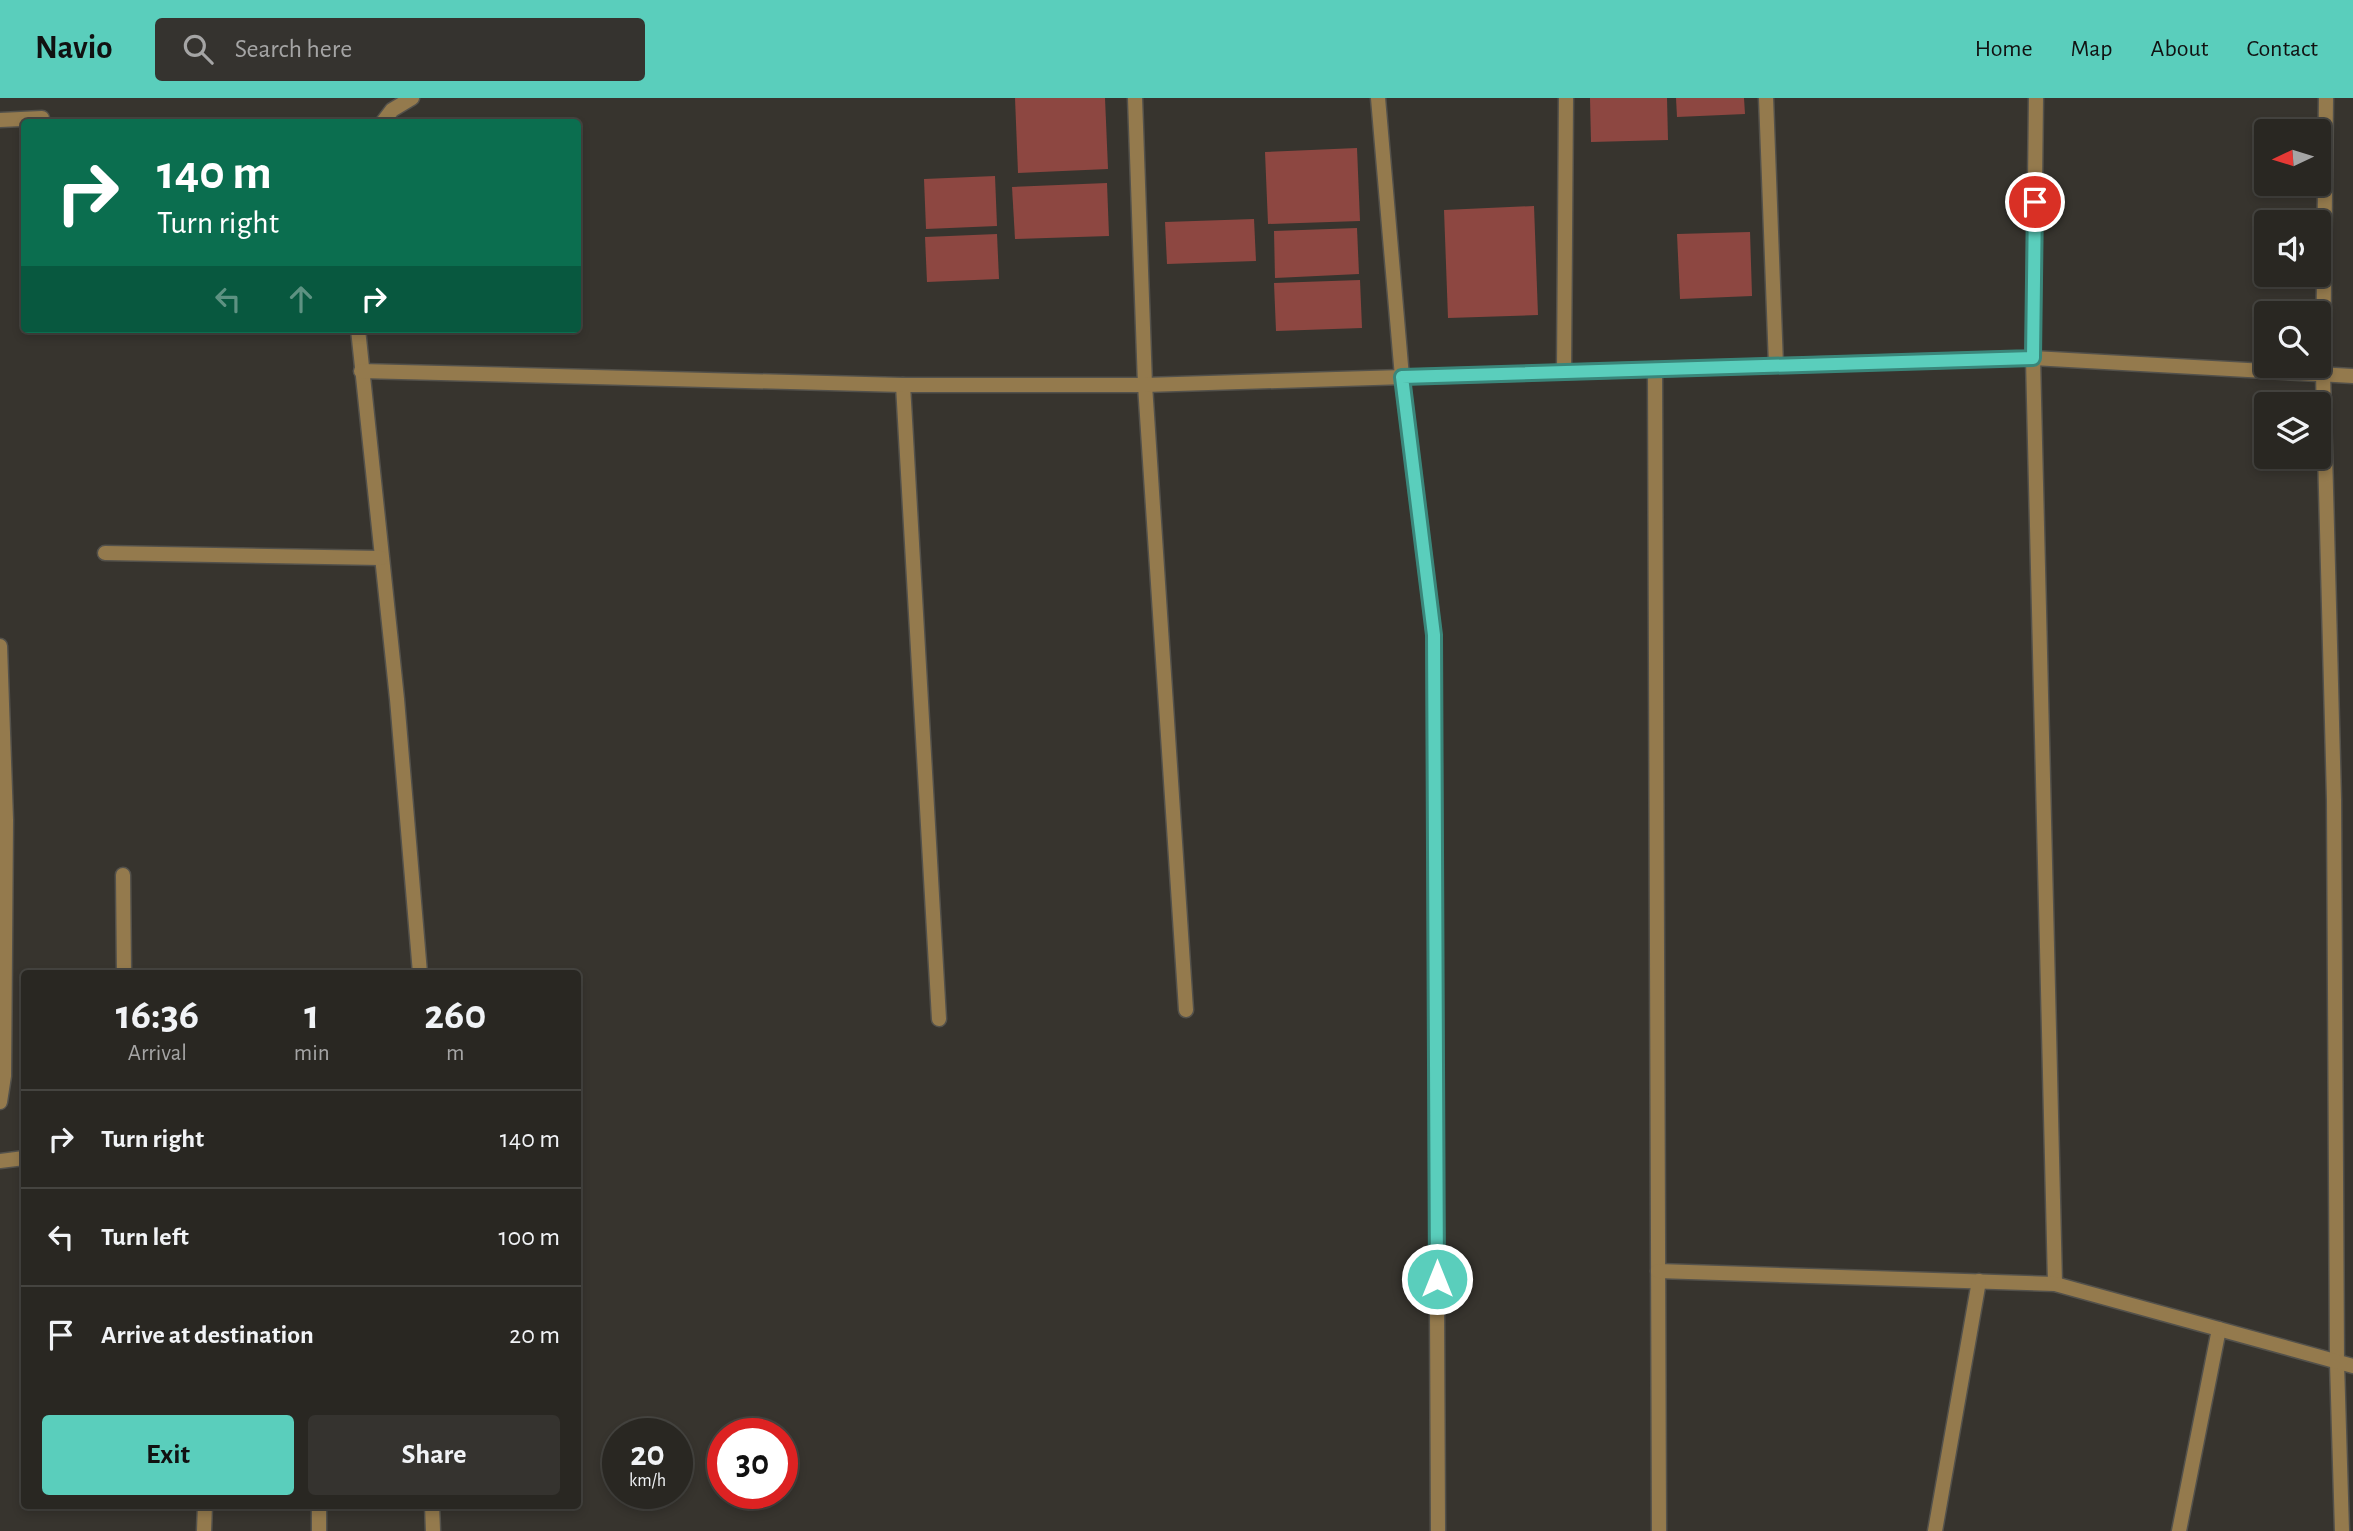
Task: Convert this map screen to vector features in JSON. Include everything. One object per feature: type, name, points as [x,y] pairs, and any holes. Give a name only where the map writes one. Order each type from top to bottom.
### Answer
[{"type":"street","points":[[385,119],[392,110],[412,98]]},
{"type":"street","points":[[1135,98],[1145,385],[1186,1010]]},
{"type":"street","points":[[1378,98],[1402,377],[1434,635],[1438,1531]]},
{"type":"street","points":[[1564,372],[1566,98]]},
{"type":"street","points":[[1766,98],[1776,365]]},
{"type":"street","points":[[2036,98],[2033,358],[2055,1284]]},
{"type":"street","points":[[2324,301],[2326,98]]},
{"type":"street","points":[[0,120],[42,118]]},
{"type":"street","points":[[358,333],[420,970]]},
{"type":"street","points":[[361,371],[903,385],[1145,385],[2033,358],[2254,370]]},
{"type":"street","points":[[1655,369],[1659,1531]]},
{"type":"street","points":[[2331,375],[2353,376]]},
{"type":"street","points":[[2323,378],[2334,800],[2337,1363],[2342,1531]]},
{"type":"street","points":[[903,385],[939,1019]]},
{"type":"street","points":[[105,552],[382,558]]},
{"type":"street","points":[[0,646],[6,820],[4,1076],[0,1102]]},
{"type":"street","points":[[123,875],[124,970]]},
{"type":"street","points":[[0,1161],[21,1158]]},
{"type":"street","points":[[1658,1270],[2055,1284],[2353,1366]]},
{"type":"street","points":[[1935,1531],[1979,1281]]},
{"type":"street","points":[[2179,1531],[2219,1329]]},
{"type":"street","points":[[204,1531],[205,1509]]},
{"type":"street","points":[[318,1509],[319,1531]]},
{"type":"street","points":[[432,1509],[433,1531]]},
{"type":"building","points":[[1015,98],[1105,98],[1108,169],[1018,173]]},
{"type":"building","points":[[1590,98],[1667,98],[1668,140],[1591,142]]},
{"type":"building","points":[[1676,98],[1744,98],[1745,114],[1677,117]]},
{"type":"building","points":[[1357,148],[1360,221],[1268,224],[1265,152]]},
{"type":"building","points":[[995,176],[997,226],[926,229],[924,179]]},
{"type":"building","points":[[1107,183],[1109,236],[1015,239],[1012,187]]},
{"type":"building","points":[[1534,206],[1538,315],[1448,318],[1444,210]]},
{"type":"building","points":[[1254,219],[1256,261],[1167,264],[1165,222]]},
{"type":"building","points":[[1357,228],[1359,274],[1275,278],[1274,231]]},
{"type":"building","points":[[1750,232],[1752,296],[1680,299],[1677,234]]},
{"type":"building","points":[[997,234],[999,279],[927,282],[925,237]]},
{"type":"building","points":[[1360,280],[1362,328],[1276,331],[1274,283]]},
{"type":"route","points":[[1437,1279],[1434,635],[1402,377],[2033,358],[2035,202]]}]
